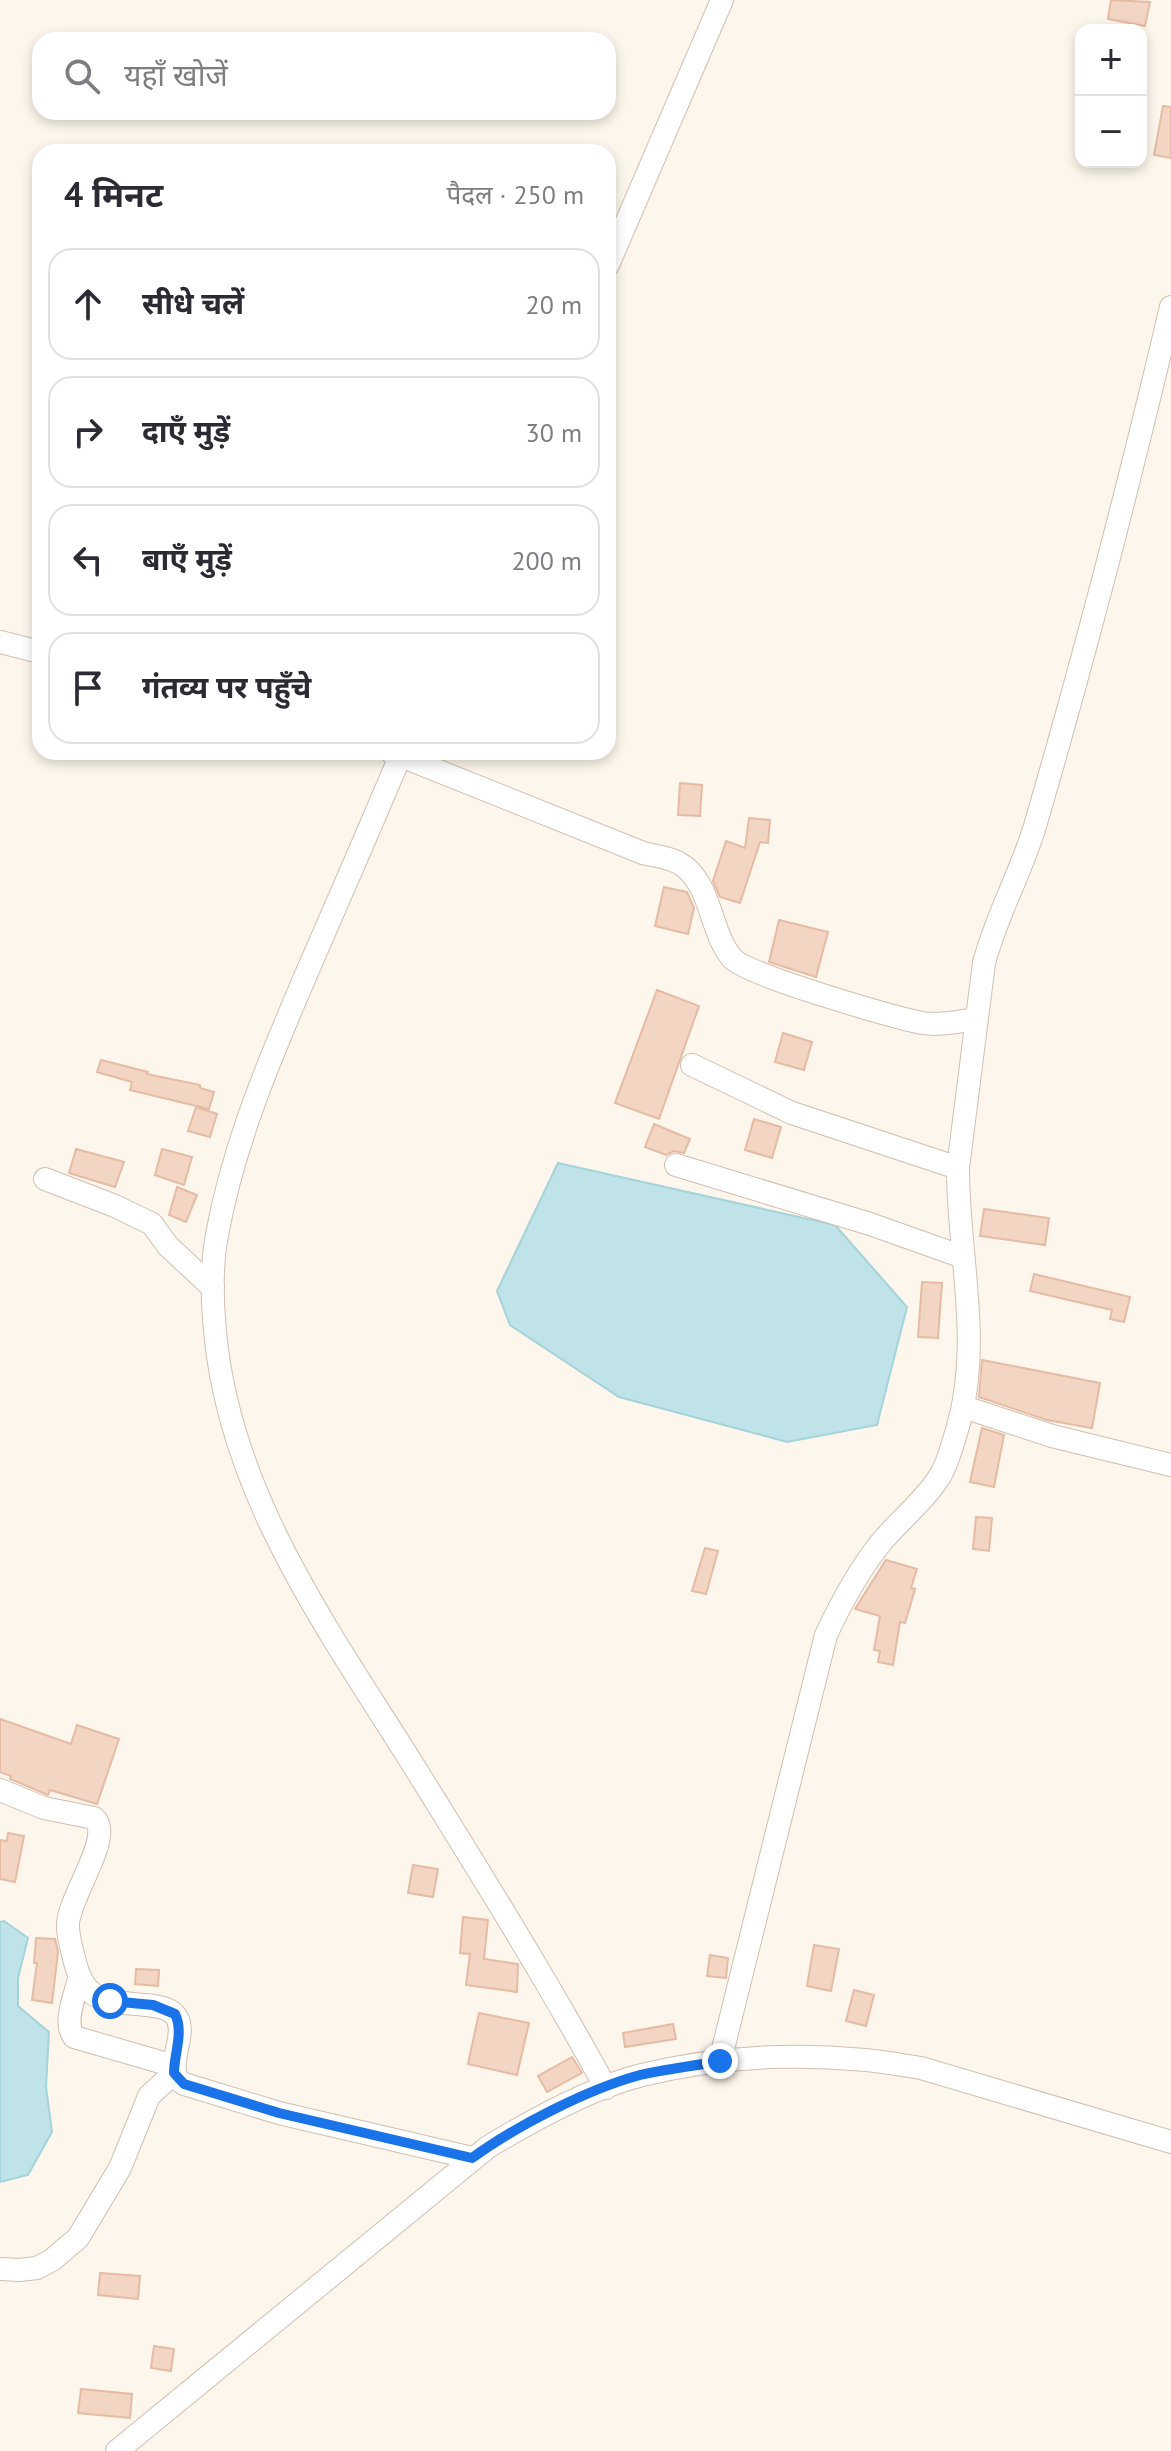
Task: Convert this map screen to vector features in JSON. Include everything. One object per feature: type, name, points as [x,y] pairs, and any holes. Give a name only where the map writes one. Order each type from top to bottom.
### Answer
[{"type":"street","points":[[616,246],[722,0]]},
{"type":"street","points":[[720,2061],[826,1635],[838,1610],[879,1546],[940,1475],[964,1407],[969,1371],[969,1325],[958,1168],[991,937],[1034,829],[1171,307]]},
{"type":"street","points":[[0,642],[32,650]]},
{"type":"street","points":[[405,760],[245,1123],[217,1234],[213,1288],[223,1390],[240,1453],[261,1509],[327,1631],[612,2086]]},
{"type":"street","points":[[411,760],[643,853],[680,864],[695,879],[727,952],[740,966],[833,998],[923,1023],[977,1019]]},
{"type":"street","points":[[692,1065],[792,1113],[958,1168]]},
{"type":"street","points":[[676,1165],[870,1224],[963,1257]]},
{"type":"street","points":[[45,1179],[152,1224],[168,1246],[213,1288]]},
{"type":"street","points":[[964,1407],[1052,1436],[1171,1465]]},
{"type":"street","points":[[0,1790],[44,1808],[94,1818],[100,1823],[97,1845],[68,1917],[79,1979],[96,1997],[153,2005],[175,2014],[179,2022],[174,2069],[149,2096],[115,2177],[78,2238],[52,2260],[37,2268],[0,2269]]},
{"type":"street","points":[[79,1979],[69,2025],[74,2037],[174,2069],[184,2084],[279,2113],[472,2158]]},
{"type":"street","points":[[117,2451],[472,2158],[540,2117],[642,2075],[720,2061],[806,2058],[890,2063],[921,2068],[1171,2142]]},
{"type":"water","points":[[558,1163],[835,1225],[907,1307],[877,1425],[787,1442],[619,1397],[510,1325],[497,1291]]},
{"type":"water","points":[[4,1921],[28,1938],[18,1978],[18,2006],[49,2032],[46,2087],[52,2132],[28,2175],[0,2182],[0,1922]]},
{"type":"building","points":[[1111,0],[1150,2],[1145,24],[1108,19]]},
{"type":"building","points":[[1163,106],[1171,107],[1171,158],[1154,155]]},
{"type":"building","points":[[680,783],[702,785],[700,816],[678,815]]},
{"type":"building","points":[[749,818],[770,820],[768,843],[760,842],[740,903],[720,897],[713,881],[726,841],[745,848]]},
{"type":"building","points":[[664,887],[687,892],[694,908],[688,934],[655,926]]},
{"type":"building","points":[[779,920],[828,932],[816,977],[769,962]]},
{"type":"building","points":[[657,990],[699,1006],[659,1119],[615,1103]]},
{"type":"building","points":[[783,1033],[812,1042],[804,1070],[775,1062]]},
{"type":"building","points":[[101,1060],[200,1085],[200,1088],[214,1092],[209,1109],[130,1090],[132,1082],[97,1072]]},
{"type":"building","points":[[196,1107],[217,1114],[210,1137],[188,1131]]},
{"type":"building","points":[[754,1119],[781,1127],[772,1158],[745,1150]]},
{"type":"building","points":[[654,1124],[690,1139],[684,1153],[674,1151],[666,1155],[645,1147]]},
{"type":"building","points":[[76,1149],[124,1162],[115,1187],[69,1173]]},
{"type":"building","points":[[162,1149],[192,1157],[184,1185],[155,1175]]},
{"type":"building","points":[[177,1187],[197,1195],[186,1222],[169,1215]]},
{"type":"building","points":[[984,1209],[1049,1218],[1045,1245],[980,1236]]},
{"type":"building","points":[[1034,1274],[1130,1297],[1124,1322],[1110,1319],[1112,1310],[1030,1291]]},
{"type":"building","points":[[922,1282],[942,1283],[938,1338],[918,1337]]},
{"type":"building","points":[[982,1360],[1100,1383],[1092,1428],[1047,1420],[979,1397]]},
{"type":"building","points":[[982,1428],[1004,1435],[994,1487],[970,1482]]},
{"type":"building","points":[[976,1517],[992,1518],[989,1551],[973,1549]]},
{"type":"building","points":[[705,1548],[718,1551],[706,1594],[692,1591]]},
{"type":"building","points":[[886,1560],[917,1569],[905,1623],[900,1622],[893,1665],[878,1662],[880,1651],[874,1650],[880,1616],[855,1609]]},
{"type":"building","points":[[0,1719],[71,1744],[77,1725],[119,1739],[97,1804],[50,1790],[48,1795],[0,1772]]},
{"type":"building","points":[[8,1833],[24,1836],[15,1882],[0,1879],[0,1840],[7,1841]]},
{"type":"building","points":[[413,1865],[438,1869],[433,1897],[408,1893]]},
{"type":"building","points":[[463,1917],[488,1920],[484,1959],[518,1964],[517,1992],[466,1985],[470,1954],[460,1953]]},
{"type":"building","points":[[36,1938],[55,1939],[58,1952],[52,2003],[32,2000],[37,1963],[34,1963]]},
{"type":"building","points":[[814,1945],[839,1949],[831,1991],[807,1986]]},
{"type":"building","points":[[710,1955],[728,1958],[726,1978],[707,1976]]},
{"type":"building","points":[[136,1969],[159,1970],[158,1986],[135,1984]]},
{"type":"building","points":[[854,1990],[874,1995],[866,2026],[846,2021]]},
{"type":"building","points":[[479,2013],[529,2023],[517,2075],[468,2064]]},
{"type":"building","points":[[673,2024],[676,2039],[625,2047],[623,2033]]},
{"type":"building","points":[[572,2057],[582,2073],[547,2092],[538,2076]]},
{"type":"building","points":[[100,2273],[140,2276],[138,2299],[98,2295]]},
{"type":"building","points":[[154,2346],[174,2349],[171,2371],[151,2368]]},
{"type":"building","points":[[81,2389],[132,2394],[130,2418],[78,2413]]},
{"type":"route","points":[[110,2001],[153,2005],[175,2014],[179,2032],[174,2073],[184,2084],[279,2113],[472,2158],[540,2117],[617,2083],[642,2075],[720,2061]]}]
